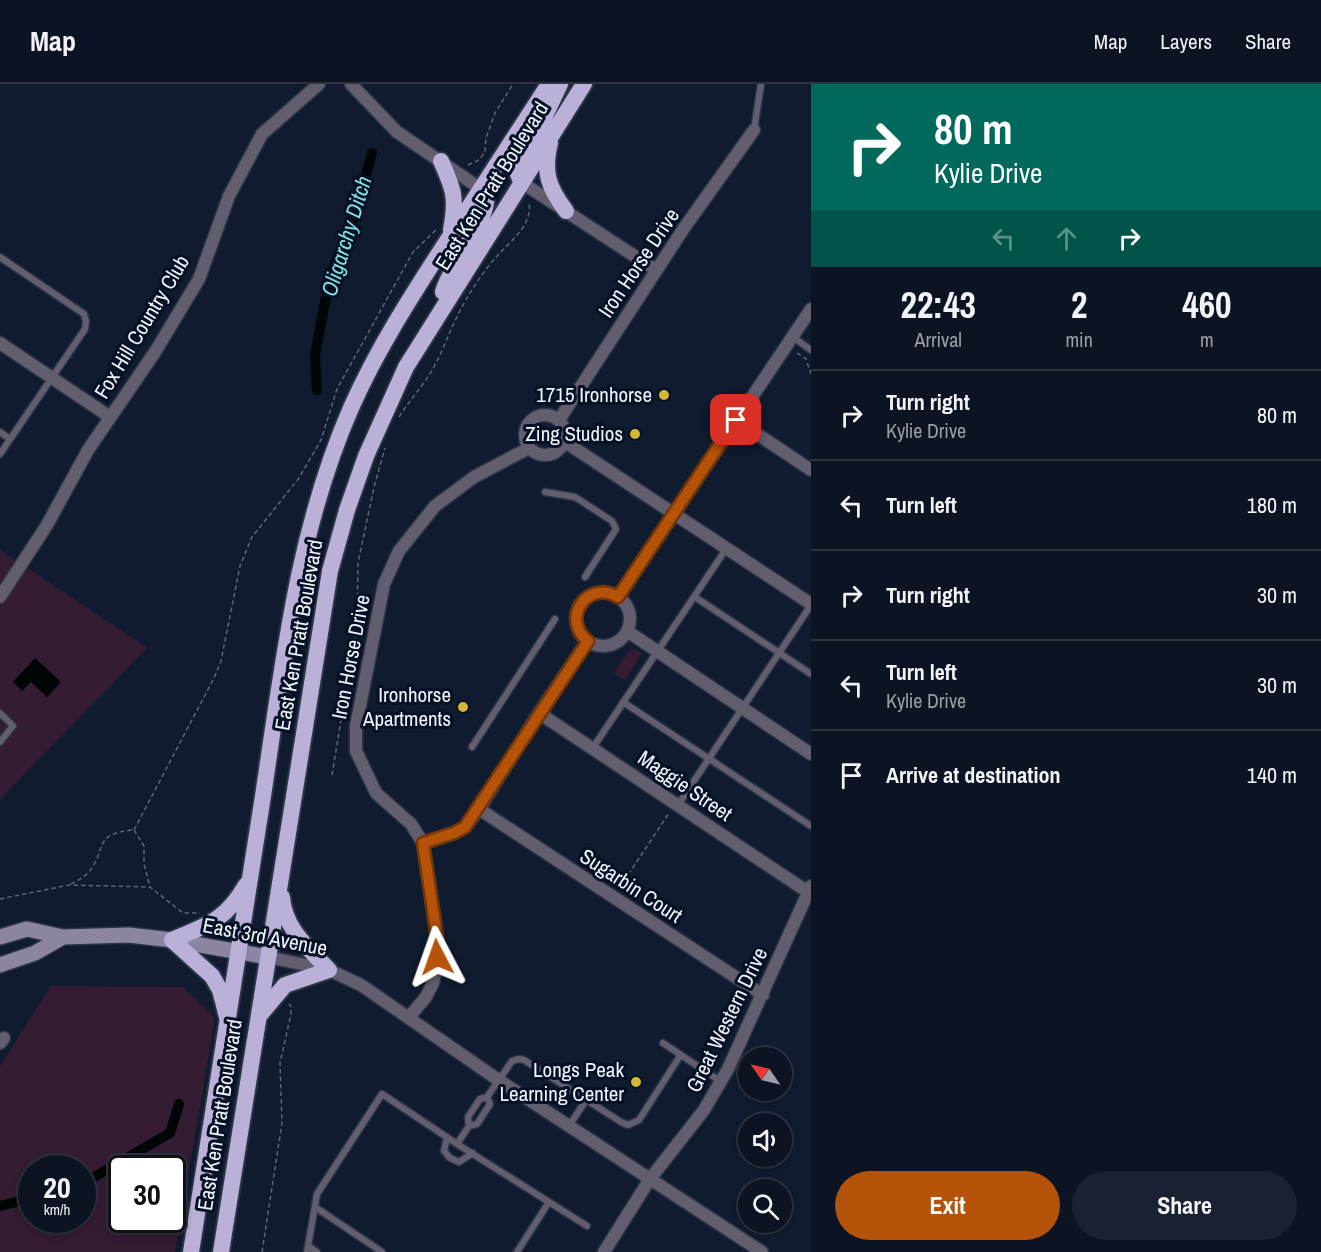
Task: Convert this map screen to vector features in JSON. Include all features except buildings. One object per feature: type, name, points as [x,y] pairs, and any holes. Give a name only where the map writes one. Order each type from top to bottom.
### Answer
[{"type":"highway","name":"East Ken Pratt Boulevard","points":[[191,1252],[229,1024],[296,587],[309,530],[325,477],[351,409],[381,346],[444,233],[480,189],[549,84]]},
{"type":"highway","points":[[521,182],[517,171],[519,161],[543,120],[560,84]]},
{"type":"highway","name":"East Ken Pratt Boulevard","points":[[221,1252],[330,571],[346,510],[385,409],[406,367],[584,84]]},
{"type":"highway","points":[[551,136],[546,173],[553,194],[566,211]]},
{"type":"highway","points":[[441,161],[454,196],[454,211],[444,233]]},
{"type":"highway","points":[[436,316],[447,278],[482,216],[486,196],[480,189]]},
{"type":"highway","points":[[229,1024],[220,990],[212,976],[172,940],[219,919],[234,904],[250,877]]},
{"type":"highway","points":[[258,1017],[285,985],[329,970],[301,941],[288,923],[282,902],[280,881]]},
{"type":"main road","name":"East 3rd Avenue","points":[[0,937],[27,929],[63,937],[129,935],[268,957]]},
{"type":"main road","name":"East 3rd Avenue","points":[[0,965],[35,953],[63,937]]},
{"type":"street","name":"Fox Hill Country Club","points":[[0,597],[47,525],[88,450],[155,352],[199,279],[229,196],[262,134],[320,84]]},
{"type":"street","points":[[351,84],[397,132],[480,189]]},
{"type":"street","name":"Iron Horse Drive","points":[[559,420],[657,270],[754,130]]},
{"type":"street","points":[[521,182],[657,270]]},
{"type":"street","points":[[618,597],[811,309]]},
{"type":"street","points":[[0,343],[110,417]]},
{"type":"street","points":[[544,415],[559,420],[564,427],[565,442],[560,450],[546,456],[537,454],[529,448],[525,432],[533,418],[544,415]]},
{"type":"street","points":[[736,420],[811,470]]},
{"type":"street","points":[[565,442],[811,604]]},
{"type":"street","name":"Iron Horse Drive","points":[[409,1017],[426,996],[433,983],[436,969],[438,944],[423,843],[411,824],[376,792],[357,751],[356,726],[384,584],[399,551],[435,506],[474,477],[529,448]]},
{"type":"street","points":[[605,592],[618,597],[627,605],[630,614],[627,631],[620,640],[612,645],[603,646],[588,641],[579,631],[576,622],[577,612],[587,597],[605,592]]},
{"type":"street","points":[[627,631],[811,754]]},
{"type":"street","points":[[423,843],[465,827],[588,641]]},
{"type":"street","name":"Maggie Street","points":[[539,713],[810,889]]},
{"type":"street","name":"Sugarbin Court","points":[[478,809],[763,995]]},
{"type":"street","name":"Great Western Drive","points":[[604,1252],[650,1179],[704,1110],[763,995],[810,889]]},
{"type":"street","name":"East 3rd Avenue","points":[[268,957],[329,970],[361,985],[497,1079],[756,1250]]},
{"type":"lane","points":[[754,130],[761,84]]},
{"type":"lane","points":[[0,257],[84,314],[86,321],[85,329],[0,454]]},
{"type":"lane","points":[[789,341],[811,350]]},
{"type":"lane","points":[[0,432],[10,439]]},
{"type":"lane","points":[[545,492],[575,497],[615,525],[616,529],[585,577]]},
{"type":"lane","points":[[592,749],[727,548]]},
{"type":"lane","points":[[695,597],[811,675]]},
{"type":"lane","points":[[677,804],[811,604]]},
{"type":"lane","points":[[472,747],[555,619]]},
{"type":"lane","points":[[623,702],[811,826]]},
{"type":"lane","points":[[0,713],[13,726],[0,742]]},
{"type":"lane","points":[[663,1043],[720,1081]]},
{"type":"lane","points":[[457,1144],[469,1126],[468,1118],[480,1099],[487,1096],[512,1061],[524,1060],[628,1125],[639,1120],[681,1056]]},
{"type":"lane","points":[[317,1252],[307,1249],[317,1194],[382,1094],[587,1226]]},
{"type":"lane","points":[[469,1126],[477,1124],[490,1104],[487,1096]]},
{"type":"lane","points":[[569,1127],[586,1100]]},
{"type":"lane","points":[[447,1137],[444,1151],[454,1161],[459,1162],[473,1154]]},
{"type":"lane","points":[[517,1252],[549,1202]]},
{"type":"lane","points":[[315,1207],[382,1252]]},
{"type":"path","points":[[467,165],[479,160],[485,152],[486,138],[495,113],[513,84]]},
{"type":"path","points":[[398,419],[437,361],[470,293],[489,265],[528,220],[529,202]]},
{"type":"path","points":[[134,830],[218,669],[240,566],[252,537],[299,478],[321,440],[337,389],[413,252],[444,233]]},
{"type":"path","points":[[789,341],[806,359],[811,375]]},
{"type":"path","points":[[332,775],[357,623],[358,563],[374,487],[387,443]]},
{"type":"path","points":[[613,897],[677,804]]},
{"type":"path","points":[[69,885],[87,874],[101,844],[108,836],[116,831],[134,830]]},
{"type":"path","points":[[134,830],[144,846],[144,864],[150,887],[183,914],[201,913]]},
{"type":"path","points":[[0,899],[69,885],[150,887]]},
{"type":"path","points":[[262,1252],[282,1123],[280,1063],[291,1014],[291,1006],[283,996]]},
{"type":"shaded area","points":[[0,550],[147,648],[0,799]]},
{"type":"shaded area","points":[[635,649],[642,654],[625,680],[614,673],[629,651]]},
{"type":"shaded area","points":[[35,658],[61,682],[47,697],[31,682],[22,691],[13,682]]},
{"type":"shaded area","points":[[51,986],[183,987],[215,1018],[186,1188],[186,1155],[108,1155],[108,1233],[178,1233],[175,1252],[0,1252],[0,1066]]},
{"type":"waterway","name":"Oligarchy Ditch","points":[[317,390],[315,355],[330,276],[355,215],[372,153]]},
{"type":"waterway","name":"Oligarchy Ditch","points":[[96,1176],[170,1133],[179,1104]]},
{"type":"waterway","name":"Oligarchy Ditch","points":[[0,1206],[18,1202]]},
{"type":"place","name":"1715 Ironhorse","points":[[664,395]]},
{"type":"place","name":"Zing Studios","points":[[635,434]]},
{"type":"place","name":"Ironhorse Apartments","points":[[463,707]]},
{"type":"place","name":"Longs Peak Learning Center","points":[[636,1082]]},
{"type":"route","points":[[437,957],[438,944],[423,843],[465,827],[588,641],[579,631],[576,622],[581,604],[587,597],[596,593],[605,592],[618,597],[736,420]]}]
